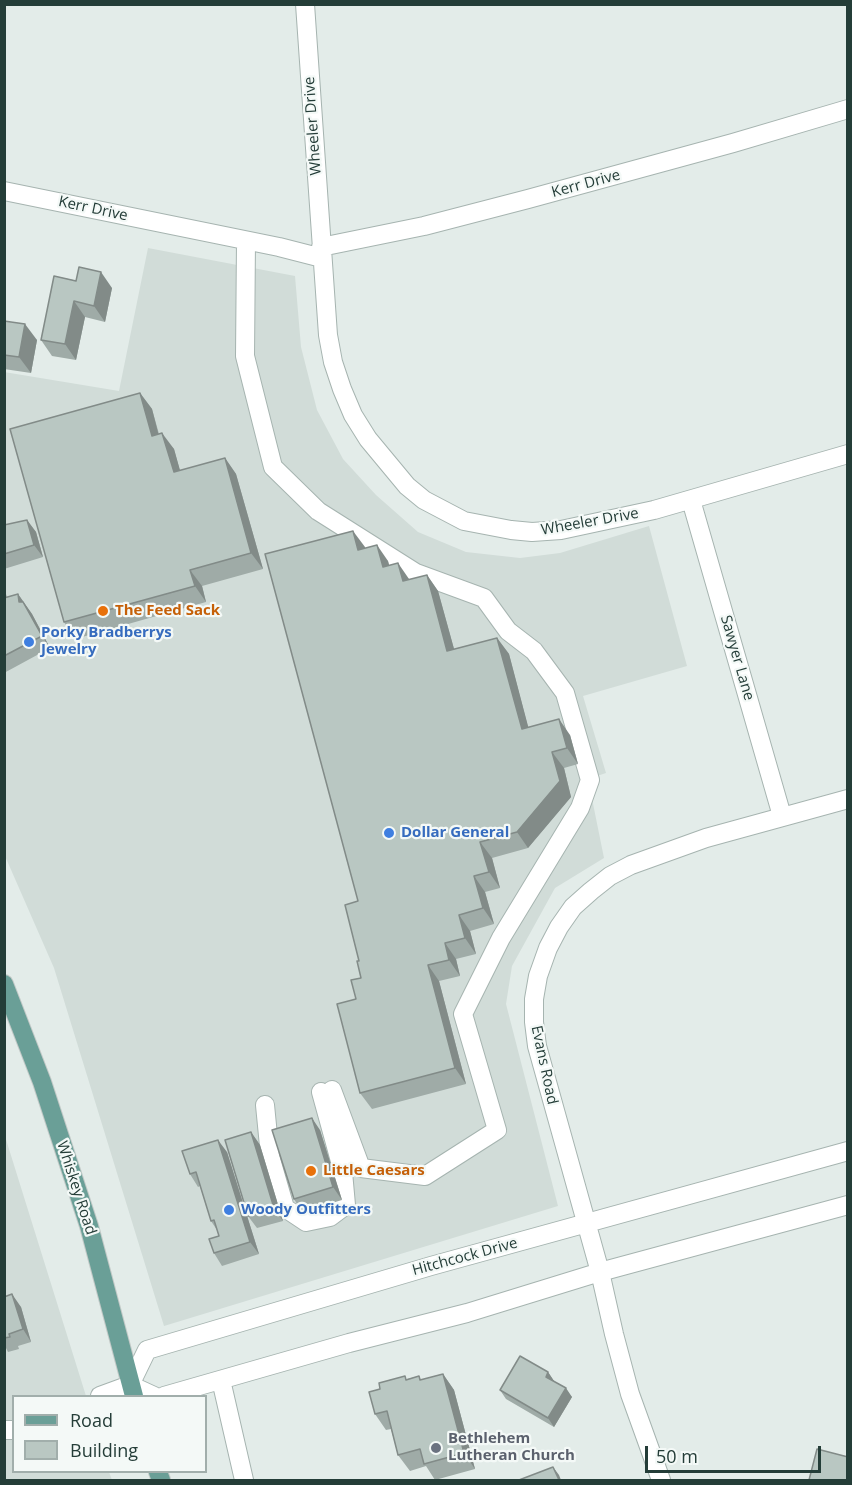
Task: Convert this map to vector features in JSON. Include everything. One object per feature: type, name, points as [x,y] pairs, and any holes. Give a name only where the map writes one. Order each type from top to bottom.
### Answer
[{"type":"main road","name":"Whiskey Road","points":[[4,984],[8,1004],[42,1082],[89,1226],[132,1390]]},
{"type":"street","name":"Wheeler Drive","points":[[305,4],[321,253],[328,335],[333,362],[353,415],[368,439],[407,486],[424,501],[464,521],[532,532],[561,530],[691,500],[848,454]]},
{"type":"street","name":"Kerr Drive","points":[[4,191],[246,241],[321,253],[733,144],[848,109]]},
{"type":"street","points":[[246,241],[245,356],[273,466],[318,511],[406,567],[416,573],[484,598],[508,632],[534,651],[565,693],[590,780],[579,808],[501,938],[463,1014],[497,1130],[425,1176],[361,1168],[326,1091],[343,1172],[346,1205],[330,1217],[306,1222],[285,1208],[270,1156],[265,1105]]},
{"type":"street","name":"Sawyer Lane","points":[[691,500],[782,816]]},
{"type":"street","name":"Evans Road","points":[[661,1480],[630,1394],[600,1272],[537,1046],[534,999],[538,976],[548,948],[573,907],[610,876],[631,865],[706,838],[848,799]]},
{"type":"street","name":"Hitchcock Drive","points":[[132,1390],[147,1350],[431,1266],[848,1151]]},
{"type":"street","points":[[168,1395],[350,1343],[467,1313],[600,1272],[848,1205]]},
{"type":"street","points":[[221,1380],[244,1480]]},
{"type":"street","points":[[105,1395],[132,1390],[150,1395]]},
{"type":"shaded area","points":[[148,248],[295,276],[301,347],[317,410],[343,459],[376,495],[418,532],[466,552],[520,558],[560,553],[649,526],[687,666],[583,696],[606,773],[588,779],[604,858],[555,888],[512,966],[506,1004],[558,1206],[164,1326],[54,968],[5,856],[4,372],[119,391]]},
{"type":"shaded area","points":[[4,1133],[86,1395],[12,1395],[12,1473],[109,1473],[112,1480],[5,1480]]},
{"type":"building","points":[[79,267],[101,272],[94,306],[74,301],[65,344],[41,340],[54,276],[76,281]]},
{"type":"building","points":[[4,321],[25,324],[19,357],[4,355]]},
{"type":"building","points":[[140,393],[152,436],[162,433],[174,472],[225,458],[251,553],[190,570],[195,586],[64,622],[10,429]]},
{"type":"building","points":[[27,520],[34,545],[4,554],[4,525]]},
{"type":"building","points":[[353,531],[358,550],[377,545],[383,567],[398,563],[403,581],[427,575],[447,651],[497,638],[522,729],[559,719],[567,748],[552,752],[560,781],[517,832],[480,842],[489,872],[474,876],[483,908],[459,915],[465,938],[445,943],[449,960],[428,965],[455,1068],[360,1093],[337,1004],[356,999],[351,980],[361,978],[345,905],[358,901],[265,554]]},
{"type":"building","points":[[18,594],[19,602],[23,602],[42,636],[4,656],[4,598]]},
{"type":"building","name":"Little Caesars","points":[[312,1118],[333,1187],[294,1199],[272,1130]]},
{"type":"building","points":[[251,1132],[274,1208],[248,1216],[225,1140]]},
{"type":"building","name":"Woody Outfitters","points":[[218,1140],[250,1242],[214,1253],[209,1239],[219,1236],[214,1220],[211,1221],[196,1172],[190,1174],[182,1151]]},
{"type":"building","points":[[12,1294],[23,1329],[4,1338],[4,1297]]},
{"type":"building","points":[[520,1356],[548,1372],[546,1377],[566,1388],[548,1418],[500,1390]]},
{"type":"building","name":"Bethlehem Lutheran Church","points":[[443,1374],[464,1453],[424,1464],[420,1449],[398,1455],[387,1411],[375,1414],[369,1392],[380,1389],[379,1383],[405,1376],[406,1380],[419,1376],[420,1380]]},
{"type":"building","points":[[817,1449],[848,1457],[848,1480],[809,1480]]},
{"type":"building","points":[[553,1467],[559,1480],[519,1480]]},
{"type":"place","name":"The Feed Sack","points":[[103,611]]},
{"type":"place","name":"Porky Bradberrys Jewelry","points":[[29,642]]},
{"type":"place","name":"Dollar General","points":[[389,833]]},
{"type":"place","name":"Little Caesars","points":[[311,1171]]},
{"type":"place","name":"Woody Outfitters","points":[[229,1210]]},
{"type":"place","name":"Bethlehem Lutheran Church","points":[[436,1448]]}]
